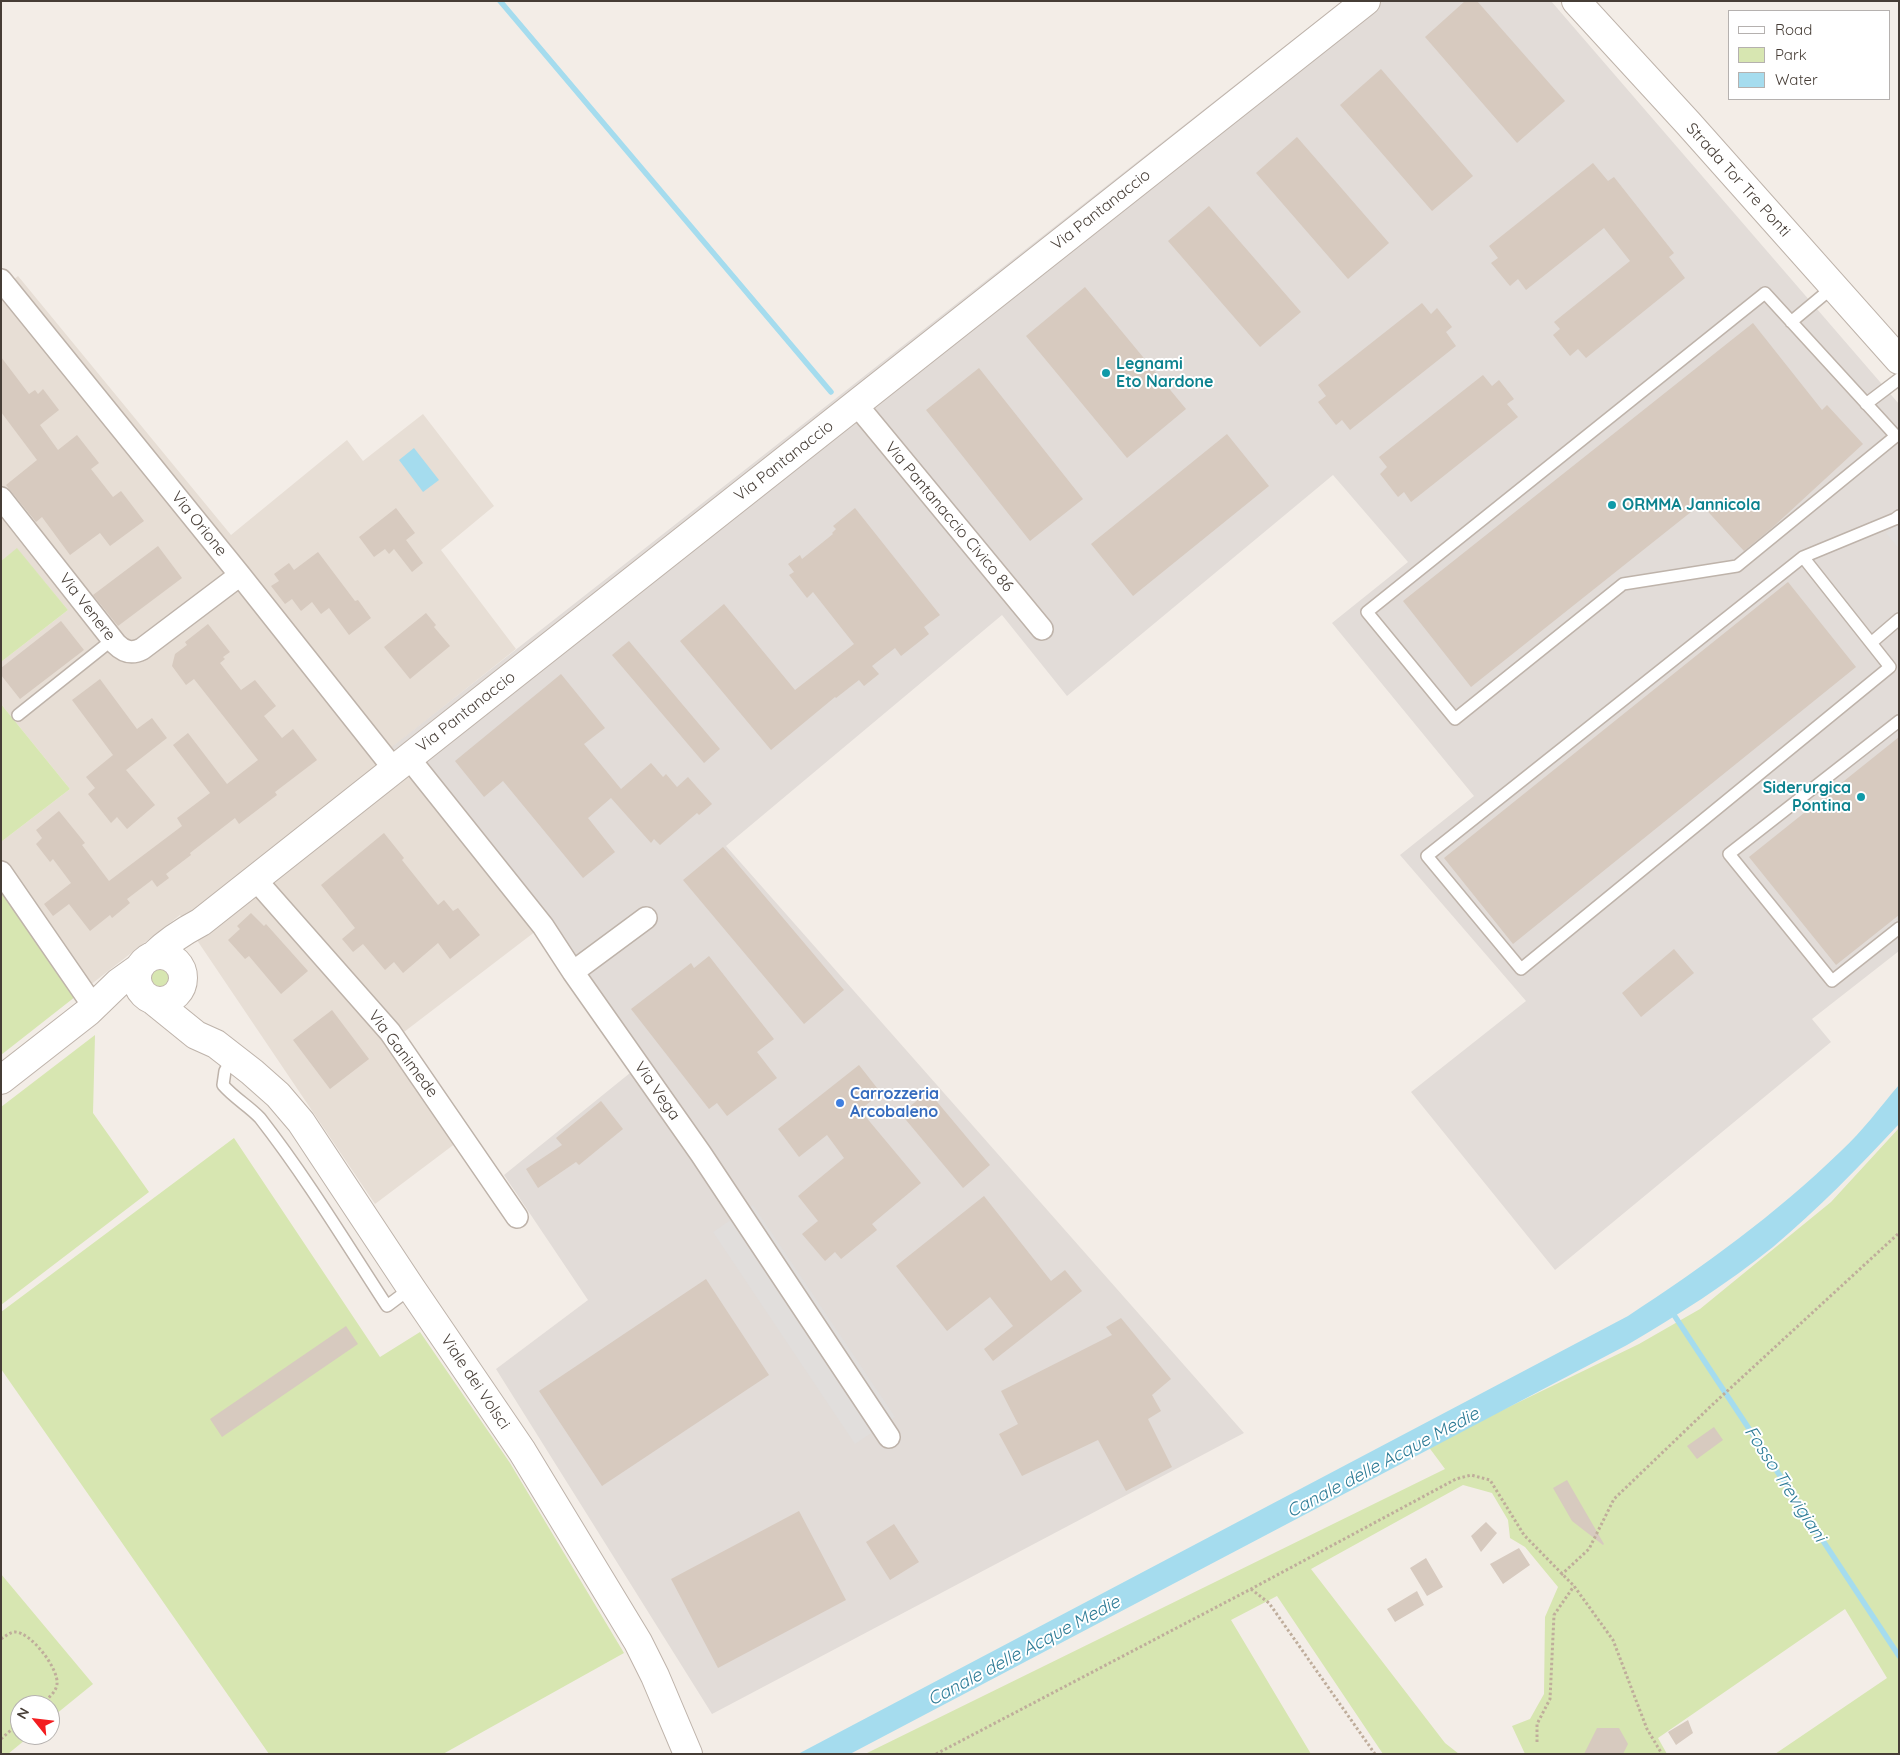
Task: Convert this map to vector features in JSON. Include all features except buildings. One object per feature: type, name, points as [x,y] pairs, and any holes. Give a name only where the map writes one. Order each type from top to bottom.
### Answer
[{"type":"street","name":"Via Pantanaccio","points":[[1,1080],[94,1007],[121,997],[147,979],[162,947],[180,933],[201,922],[1366,1]]},
{"type":"street","name":"Strada Tor Tre Ponti","points":[[1576,1],[1688,123],[1899,360]]},
{"type":"street","name":"Via Orione","points":[[1,280],[9,305],[401,763]]},
{"type":"street","name":"Via Pantanaccio Civico 86","points":[[856,404],[1042,629]]},
{"type":"street","name":"Via Venere","points":[[1,498],[112,640],[124,650],[138,651],[240,575]]},
{"type":"street","name":"Via Vega","points":[[401,763],[543,926],[573,972],[701,1154],[889,1437]]},
{"type":"street","points":[[1,872],[94,1007]]},
{"type":"street","name":"Via Ganimede","points":[[255,879],[390,1032],[518,1217]]},
{"type":"street","points":[[573,972],[646,918]]},
{"type":"street","name":"Via Pantanaccio","points":[[181,977],[190,940],[201,922]]},
{"type":"street","points":[[170,957],[181,977],[179,992],[168,1000],[147,979],[170,957]]},
{"type":"street","name":"Viale dei Volsci","points":[[181,977],[194,1010],[224,1051]]},
{"type":"street","name":"Viale dei Volsci","points":[[147,979],[196,1035],[224,1051],[272,1089],[301,1122],[522,1451],[629,1626],[655,1676],[686,1748]]},
{"type":"lane","points":[[1791,322],[1833,287]]},
{"type":"lane","points":[[1765,293],[1866,404],[1896,436],[1737,566],[1623,584],[1455,719],[1367,612],[1765,293]]},
{"type":"lane","points":[[1866,404],[1899,379]]},
{"type":"lane","points":[[1802,557],[1890,667],[1521,969],[1427,856],[1802,557],[1895,520],[1899,516]]},
{"type":"lane","points":[[1871,643],[1899,619]]},
{"type":"lane","points":[[18,715],[112,640]]},
{"type":"lane","points":[[1899,721],[1729,854],[1832,981],[1899,928]]},
{"type":"path","points":[[1561,1575],[1588,1549],[1614,1500],[1732,1386],[1899,1233]]},
{"type":"path","points":[[936,1754],[1251,1590],[1456,1479],[1471,1475],[1490,1480],[1524,1535],[1561,1575],[1574,1586],[1613,1640],[1648,1728],[1662,1754]]},
{"type":"path","points":[[1537,1742],[1537,1724],[1550,1699],[1554,1615],[1574,1586]]},
{"type":"path","points":[[1251,1590],[1269,1603],[1375,1754]]},
{"type":"path","points":[[1,1639],[10,1633],[17,1632],[35,1644],[55,1670],[57,1685],[51,1695]]},
{"type":"shaded area","points":[[1342,1],[1551,1],[1899,404],[1899,951],[1812,1019],[1831,1042],[1555,1270],[1411,1092],[1526,1001],[1400,855],[1474,796],[1332,623],[1408,562],[1333,475],[1067,696],[1002,615],[726,846],[1244,1433],[712,1714],[496,1369],[588,1300],[504,1175],[630,1073],[536,931],[388,750]]},
{"type":"shaded area","points":[[18,276],[231,535],[347,440],[363,461],[423,414],[494,506],[441,550],[516,649],[389,750],[536,931],[387,1045],[456,1143],[375,1204],[180,915],[80,993],[1,882],[1,842],[70,789],[1,704],[1,662],[68,610],[17,549],[1,561],[1,289]]},
{"type":"shaded area","points":[[1899,523],[1899,549],[1886,533]]},
{"type":"shaded area","points":[[753,1205],[895,1417],[855,1444],[713,1232]]},
{"type":"green space","points":[[17,548],[68,610],[1,662],[1,561]]},
{"type":"green space","points":[[1,704],[70,789],[1,842]]},
{"type":"green space","points":[[1,882],[80,993],[1,1055]]},
{"type":"green space","points":[[159,964],[169,968],[173,978],[169,988],[159,992],[149,988],[145,978],[149,968]]},
{"type":"green space","points":[[95,1035],[93,1113],[149,1192],[1,1305],[1,1107]]},
{"type":"green space","points":[[1899,1128],[1899,1754],[1775,1754],[1887,1678],[1845,1609],[1658,1738],[1667,1754],[1525,1754],[1512,1726],[1530,1719],[1544,1694],[1545,1617],[1558,1587],[1525,1547],[1510,1538],[1508,1520],[1492,1493],[1463,1485],[1311,1569],[1445,1743],[1459,1754],[1383,1754],[1277,1596],[1231,1620],[1311,1754],[865,1754],[1445,1469],[1428,1446],[1639,1344],[1700,1309],[1831,1202]]},
{"type":"green space","points":[[234,1138],[380,1357],[420,1332],[510,1463],[624,1653],[443,1754],[269,1754],[1,1369],[1,1312]]},
{"type":"green space","points":[[1,1574],[93,1684],[60,1711],[60,1695],[10,1695],[10,1745],[19,1745],[8,1754],[1,1754]]},
{"type":"water","points":[[414,448],[439,480],[423,492],[399,460]]},
{"type":"water","name":"Canale delle Acque Medie","points":[[1899,1085],[1899,1124],[1838,1187],[1790,1233],[1756,1261],[1702,1299],[1646,1334],[850,1754],[798,1754],[1628,1316],[1711,1259],[1791,1197],[1849,1144]]},
{"type":"waterway","points":[[500,1],[831,392]]},
{"type":"waterway","name":"Fosso Trevigiani","points":[[1672,1312],[1899,1656]]},
{"type":"place","name":"Legnami Eto Nardone","points":[[1106,373]]},
{"type":"place","name":"ORMMA Jannicola","points":[[1612,505]]},
{"type":"place","name":"Siderurgica Pontina","points":[[1861,797]]},
{"type":"place","name":"Carrozzeria Arcobaleno","points":[[840,1103]]}]
